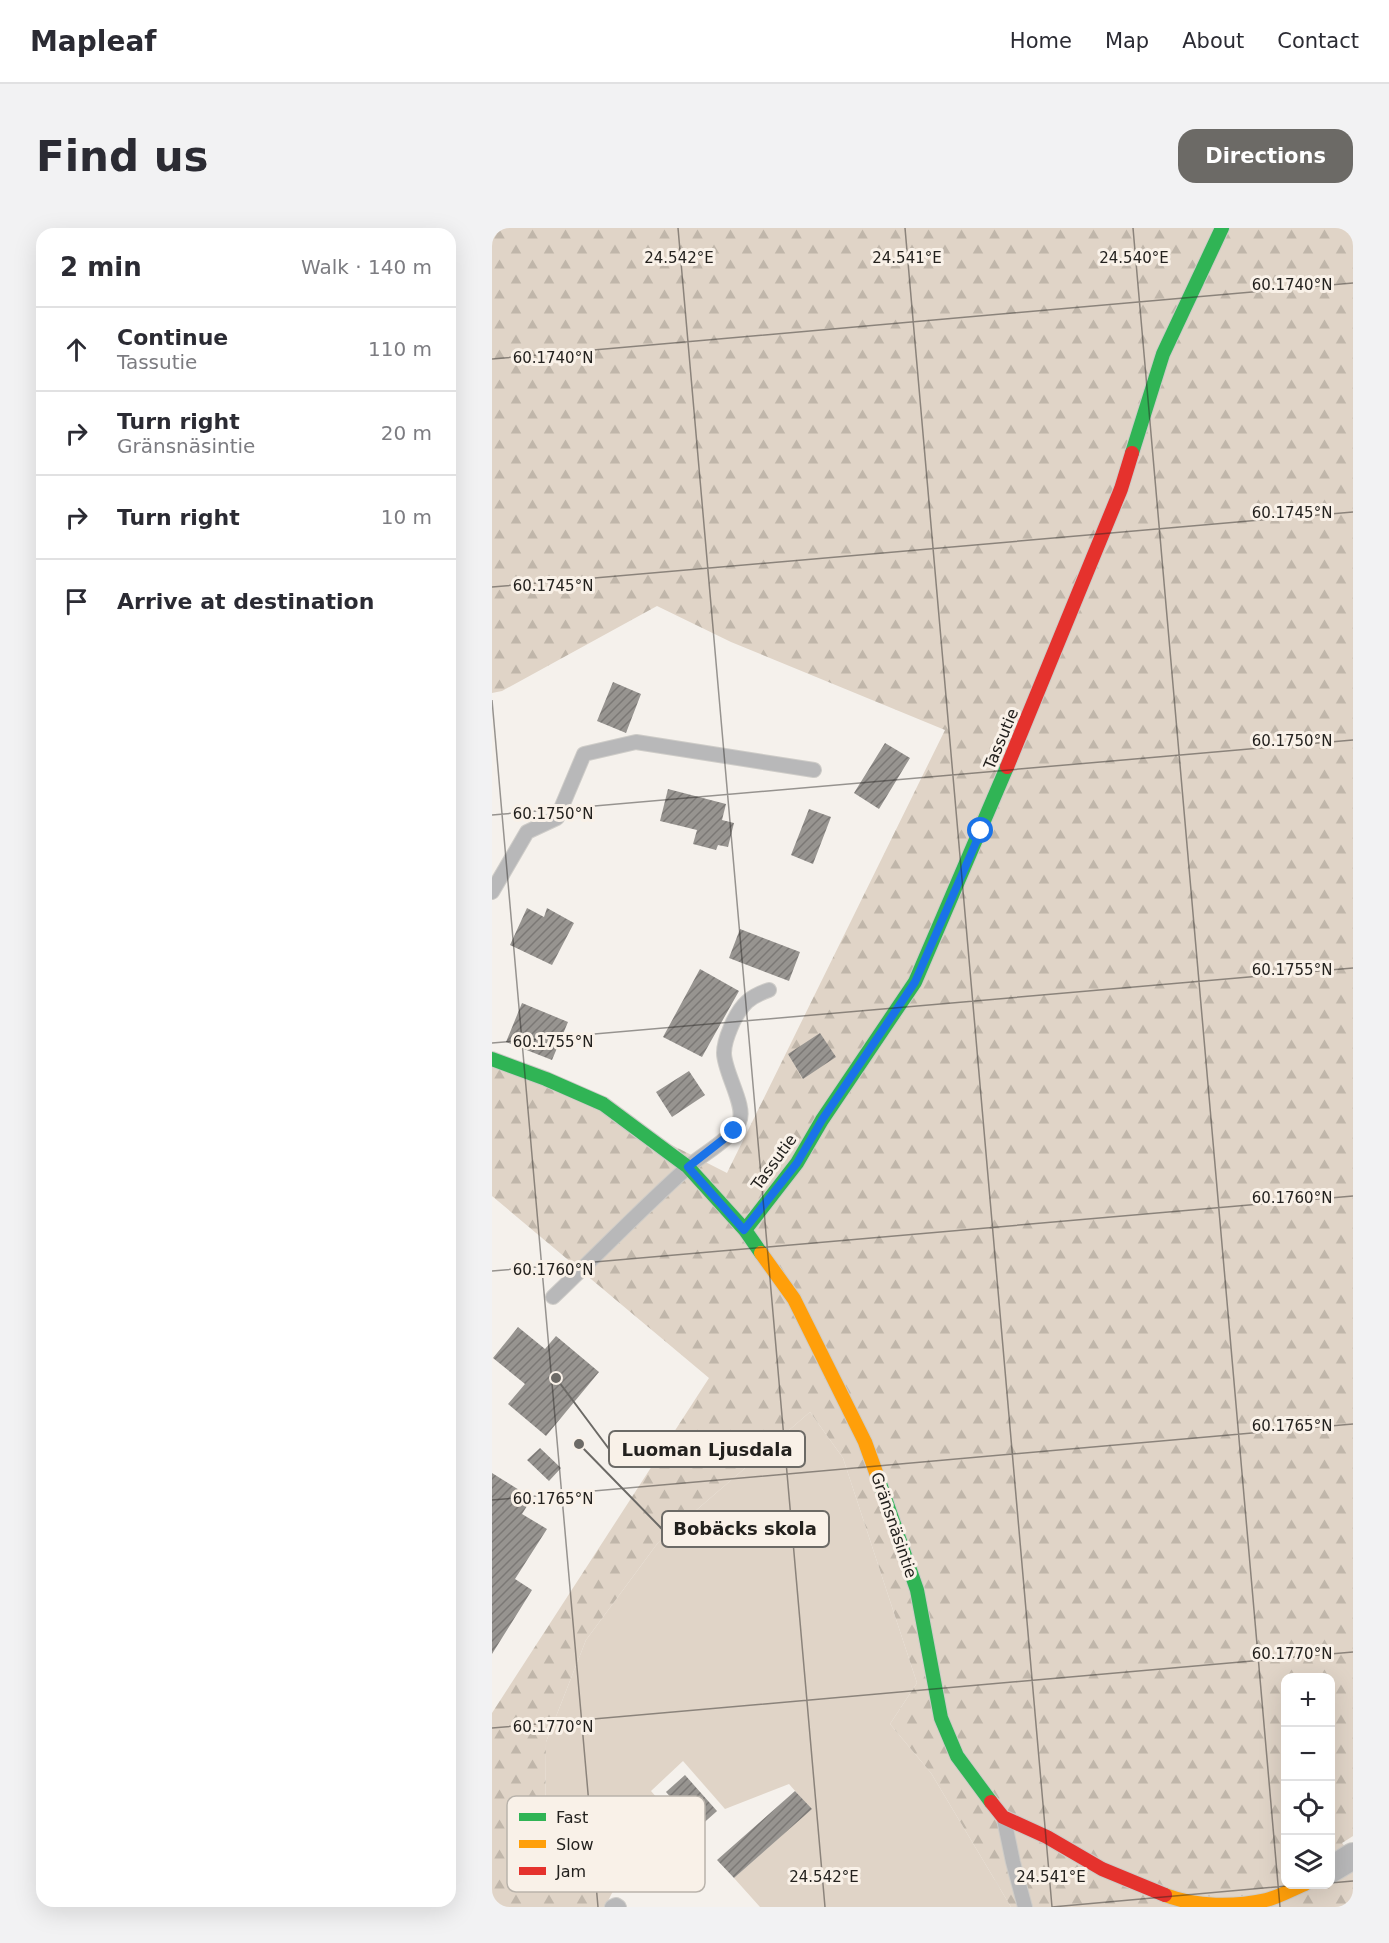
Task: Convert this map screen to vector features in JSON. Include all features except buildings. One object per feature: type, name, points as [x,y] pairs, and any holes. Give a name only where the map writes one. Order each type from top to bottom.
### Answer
[{"type":"street","name":"Tassutie","points":[[744,1230],[797,1163],[822,1120],[915,982],[981,831],[1121,489],[1163,354],[1222,228]]},
{"type":"street","name":"Gränsnäsintie","points":[[492,1059],[603,1104],[688,1167],[744,1230],[794,1299],[865,1442],[917,1590],[941,1718],[957,1756],[1003,1817],[1047,1837],[1102,1869],[1176,1900],[1209,1906],[1239,1906],[1268,1900],[1293,1889]]},
{"type":"street","points":[[1335,1867],[1353,1856]]},
{"type":"lane","points":[[492,892],[527,832],[557,818],[584,754],[636,742],[814,771]]},
{"type":"lane","points":[[553,1297],[688,1167],[734,1131],[741,1119],[740,1105],[726,1069],[724,1052],[726,1039],[741,1007],[755,995],[769,990]]},
{"type":"lane","points":[[1003,1817],[1025,1907]]},
{"type":"lane","points":[[612,1907],[619,1907]]},
{"type":"green space","points":[[492,228],[1353,228],[1353,1836],[1342,1843],[1353,1857],[1353,1907],[1011,1907],[931,1773],[890,1724],[917,1683],[843,1458],[810,1412],[657,1544],[586,1640],[546,1742],[545,1796],[507,1796],[507,1892],[612,1892],[605,1907],[492,1907],[492,1713],[709,1378],[492,1196],[492,1054],[727,1173],[945,730],[731,642],[657,606],[502,691],[492,693]]},
{"type":"green space","points":[[810,1412],[843,1458],[917,1683],[890,1724],[931,1773],[1011,1907],[760,1907],[734,1878],[811,1809],[789,1784],[725,1809],[683,1761],[651,1791],[655,1796],[545,1796],[546,1742],[586,1640],[657,1544]]},
{"type":"traffic: fast","points":[[1132,453],[1163,354],[1222,228]]},
{"type":"traffic: fast","points":[[745,1230],[797,1163],[822,1120],[915,982],[1007,767]]},
{"type":"traffic: fast","points":[[492,1059],[603,1104],[688,1167],[745,1230],[761,1253]]},
{"type":"traffic: fast","points":[[878,1478],[917,1590],[941,1718],[957,1756],[991,1802]]},
{"type":"traffic: slow","points":[[761,1253],[794,1299],[865,1442],[878,1478]]},
{"type":"traffic: slow","points":[[1165,1895],[1203,1904],[1241,1904],[1271,1899],[1294,1889]]},
{"type":"traffic: jam","points":[[1007,767],[1121,489],[1132,453]]},
{"type":"traffic: jam","points":[[991,1802],[1003,1817],[1047,1837],[1102,1869],[1165,1895]]},
{"type":"place","name":"Luoman Ljusdala","points":[[556,1378]]},
{"type":"place","name":"Bobäcks skola","points":[[579,1444]]},
{"type":"route","points":[[734,1131],[688,1167],[744,1230],[797,1163],[822,1120],[915,982],[981,831]]}]
